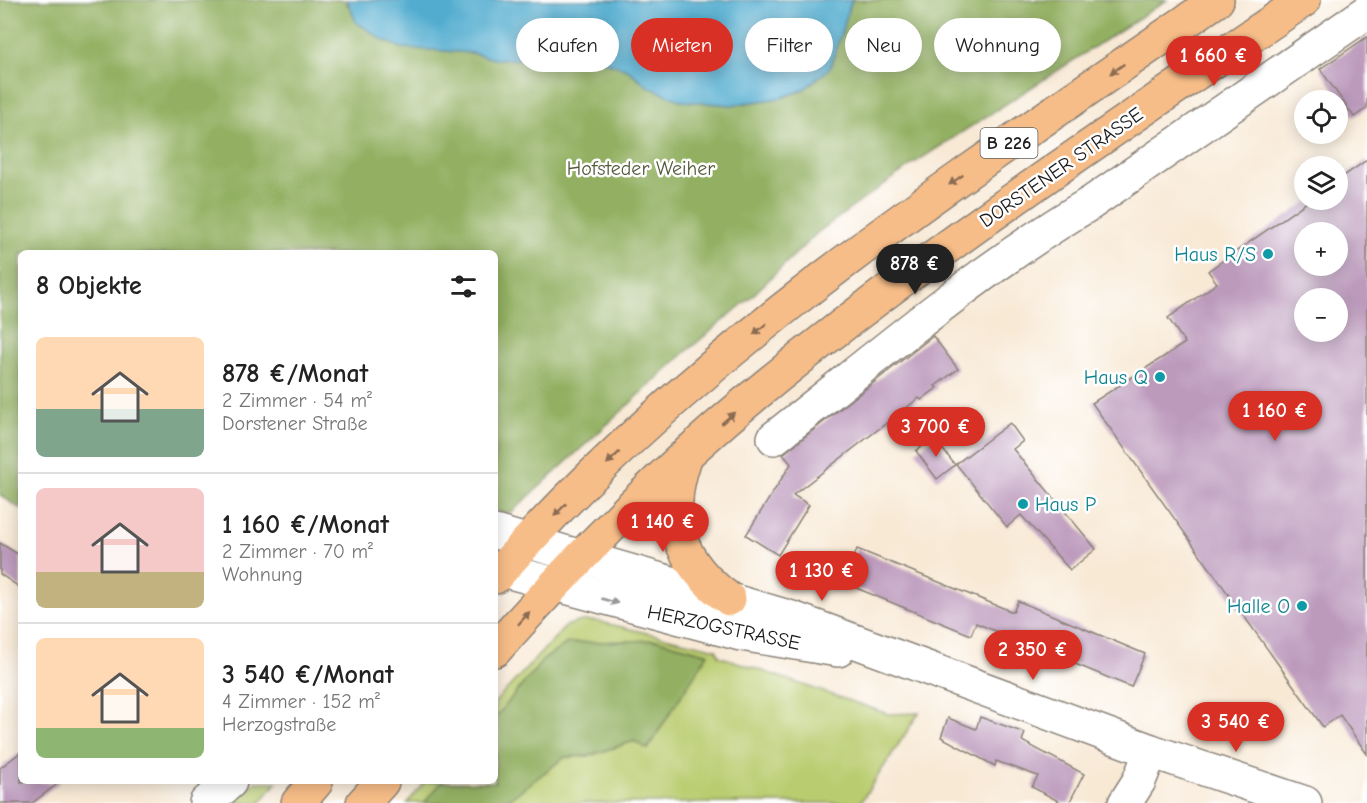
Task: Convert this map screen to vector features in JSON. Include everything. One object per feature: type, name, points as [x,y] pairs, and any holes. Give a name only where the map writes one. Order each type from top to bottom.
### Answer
[{"type":"main road","name":"B 226","points":[[498,571],[590,479],[684,392],[805,292],[911,211],[1217,0]]},
{"type":"main road","name":"DORSTENER STRASSE","points":[[498,647],[582,555],[756,394],[892,286],[1009,202],[1304,0]]},
{"type":"main road","points":[[685,458],[675,500],[677,527],[688,557],[699,574],[729,599]]},
{"type":"main road","points":[[298,803],[314,784]]},
{"type":"main road","points":[[363,803],[380,784]]},
{"type":"street","points":[[774,438],[1046,230],[1091,204],[1367,12]]},
{"type":"street","points":[[498,533],[582,555]]},
{"type":"street","name":"HERZOGSTRASSE","points":[[582,555],[792,618],[896,659],[1151,751],[1305,803]]},
{"type":"street","points":[[498,572],[553,585]]},
{"type":"street","name":"HERZOGSTRASSE","points":[[553,585],[741,634],[896,659]]},
{"type":"street","points":[[1125,803],[1139,781],[1151,751]]},
{"type":"street","points":[[206,803],[228,784]]},
{"type":"green space","name":"Hofsteder Weiher","points":[[0,0],[347,0],[347,5],[434,48],[472,53],[494,59],[516,59],[516,72],[619,72],[619,66],[627,69],[649,87],[731,105],[781,98],[803,90],[816,72],[833,72],[833,49],[845,20],[845,72],[922,72],[922,18],[846,18],[852,0],[1167,0],[1061,68],[1061,18],[934,18],[934,72],[1055,72],[911,165],[817,233],[751,297],[688,350],[513,511],[506,513],[498,512],[498,250],[18,250],[18,507],[0,495]]},
{"type":"green space","points":[[581,621],[596,621],[716,649],[719,656],[888,714],[919,713],[860,803],[504,803],[565,757],[589,756],[635,741],[648,749],[707,653],[658,640],[567,643],[543,660],[498,714],[498,699],[566,626]]},
{"type":"green space","points":[[658,640],[708,654],[647,749],[634,741],[588,756],[565,757],[504,803],[424,803],[440,784],[498,784],[498,714],[543,660],[567,643]]},
{"type":"green space","points":[[253,784],[275,784],[260,803],[236,803]]},
{"type":"green space","points":[[423,784],[440,784],[424,803],[407,803]]},
{"type":"water","points":[[347,0],[852,0],[833,59],[833,18],[745,18],[745,72],[825,72],[803,90],[781,98],[731,105],[682,101],[649,87],[627,69],[619,66],[619,18],[516,18],[516,59],[494,59],[472,53],[402,48],[383,40],[356,22]]},
{"type":"building","points":[[1367,37],[1367,108],[1354,117],[1348,109],[1348,90],[1335,90],[1320,69]]},
{"type":"building","name":"Halle O","points":[[1367,160],[1367,754],[1340,715],[1323,727],[1092,403],[1185,343],[1168,318],[1217,283],[1208,271],[1296,210],[1348,210],[1348,173]]},
{"type":"building","points":[[933,336],[958,369],[935,386],[937,388],[921,400],[919,398],[793,495],[809,505],[778,555],[746,535],[791,464],[783,454]]},
{"type":"building","name":"Haus P","points":[[1010,423],[1023,441],[1013,449],[1096,549],[1070,570],[1021,515],[1007,527],[956,464]]},
{"type":"building","points":[[934,438],[955,465],[937,479],[916,451]]},
{"type":"building","points":[[0,543],[18,554],[18,586],[0,574]]},
{"type":"building","points":[[857,549],[1013,612],[1018,601],[1145,654],[1131,687],[976,623],[971,635],[844,583]]},
{"type":"building","points":[[980,717],[1025,733],[1022,741],[1084,774],[1069,803],[1062,803],[1032,787],[1038,776],[996,761],[995,766],[941,737],[948,718],[976,729]]},
{"type":"building","points":[[18,754],[18,784],[57,784],[32,803],[0,803],[0,768]]},
{"type":"place","name":"Haus R/S","points":[[1268,254]]},
{"type":"place","name":"Haus Q","points":[[1160,377]]},
{"type":"place","name":"Haus P","points":[[1023,504]]},
{"type":"place","name":"Halle O","points":[[1302,606]]}]
